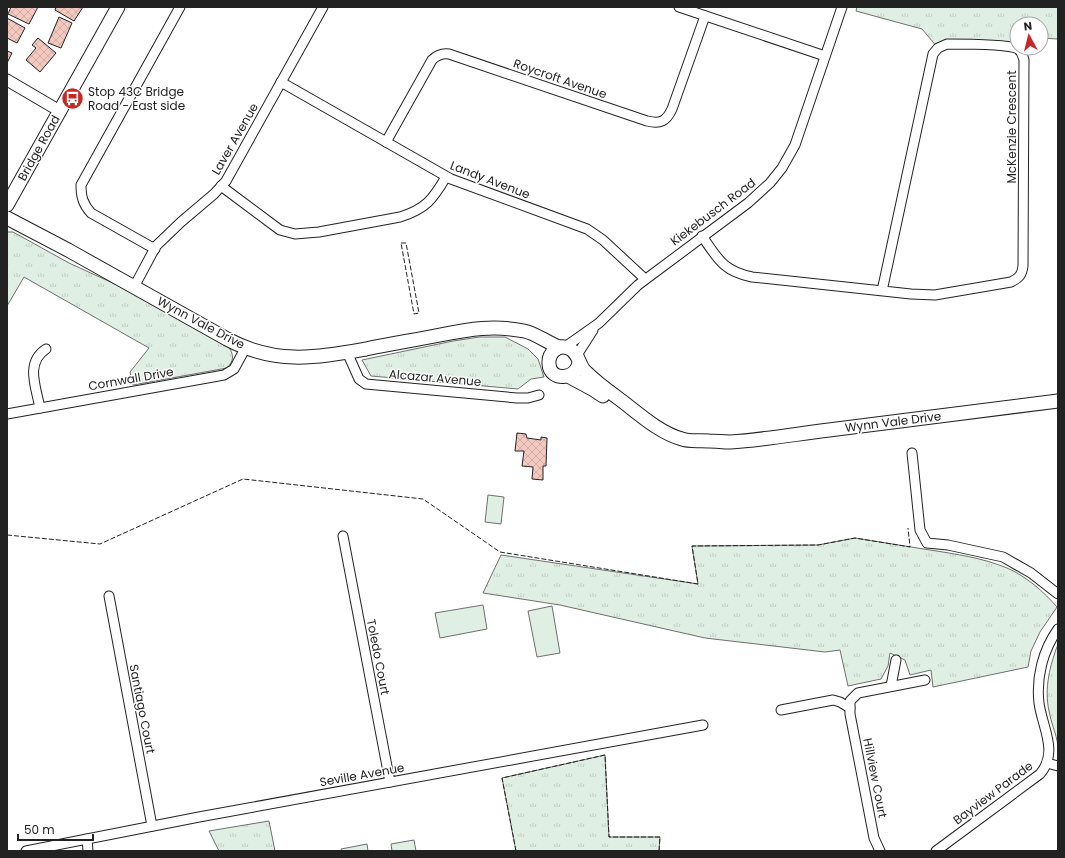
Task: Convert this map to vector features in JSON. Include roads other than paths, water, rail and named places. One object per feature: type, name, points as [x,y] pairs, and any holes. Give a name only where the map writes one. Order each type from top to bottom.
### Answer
[{"type":"main road","name":"Bridge Road","points":[[7,204],[109,7]]},
{"type":"main road","name":"Bridge Road","points":[[7,188],[118,7]]},
{"type":"main road","name":"Wynn Vale Drive","points":[[7,218],[227,339],[258,352],[294,358],[314,358],[489,327],[531,332],[547,342],[562,347]]},
{"type":"main road","name":"Wynn Vale Drive","points":[[507,329],[537,345],[549,364]]},
{"type":"main road","points":[[562,347],[573,350],[578,358],[576,371],[568,376],[559,376],[554,374],[549,364],[549,358],[552,352],[562,347]]},
{"type":"main road","name":"Wynn Vale Drive","points":[[578,358],[584,371],[599,384],[666,432],[686,440],[729,442]]},
{"type":"main road","name":"Wynn Vale Drive","points":[[568,376],[594,390],[667,442],[676,445],[693,447],[709,447],[729,442],[1058,401]]},
{"type":"street","points":[[155,249],[91,213],[85,207],[81,197],[81,186],[180,7]]},
{"type":"street","name":"Laver Avenue","points":[[134,287],[155,249],[181,222],[214,194],[226,181],[323,7]]},
{"type":"street","points":[[679,7],[825,56]]},
{"type":"street","name":"Kiekebusch Road","points":[[562,347],[599,322],[645,279],[748,203],[770,183],[782,168],[795,145],[842,7]]},
{"type":"street","name":"Roycroft Avenue","points":[[386,142],[432,60],[435,56],[443,53],[647,121],[656,123],[663,121],[672,109],[705,16]]},
{"type":"street","name":"McKenzie Crescent","points":[[702,236],[723,264],[738,274],[752,277],[882,291],[936,295],[1011,282],[1020,276],[1023,266],[1024,60],[1023,56],[1018,50],[1008,46],[947,44],[938,48],[933,54],[882,291]]},
{"type":"street","points":[[7,80],[57,108]]},
{"type":"street","name":"Landy Avenue","points":[[281,82],[446,177],[587,229],[603,240],[645,279]]},
{"type":"street","points":[[221,186],[275,227],[295,234],[319,232],[400,217],[420,210],[432,199],[446,177]]},
{"type":"street","name":"Kiekebusch Road","points":[[578,358],[585,342],[599,322]]},
{"type":"street","name":"Cornwall Drive","points":[[7,414],[224,375],[234,369],[246,347]]},
{"type":"street","points":[[40,408],[32,369],[39,354],[46,349]]},
{"type":"street","name":"Alcazar Avenue","points":[[347,352],[357,376],[366,384],[517,398],[528,398],[539,395]]},
{"type":"street","points":[[912,453],[920,530],[927,543],[948,545],[1003,557],[1031,573],[1058,594]]},
{"type":"street","name":"Toledo Court","points":[[343,536],[390,782]]},
{"type":"street","name":"Santiago Court","points":[[109,596],[152,826]]},
{"type":"street","name":"Bayview Parade","points":[[936,851],[1040,774],[1047,763],[1050,745],[1039,703],[1039,680],[1044,656],[1058,629]]},
{"type":"street","points":[[891,686],[896,660]]},
{"type":"street","points":[[850,708],[850,701],[858,693],[925,680]]},
{"type":"street","points":[[781,710],[833,700],[850,708]]},
{"type":"street","name":"Hillview Court","points":[[850,708],[874,838],[880,851]]},
{"type":"street","name":"Seville Avenue","points":[[26,851],[152,826],[703,725]]},
{"type":"street","points":[[1047,763],[1058,766]]},
{"type":"street","points":[[87,839],[88,851]]},
{"type":"place","name":"Stop 43C Bridge Road - East side","points":[[73,99]]}]
